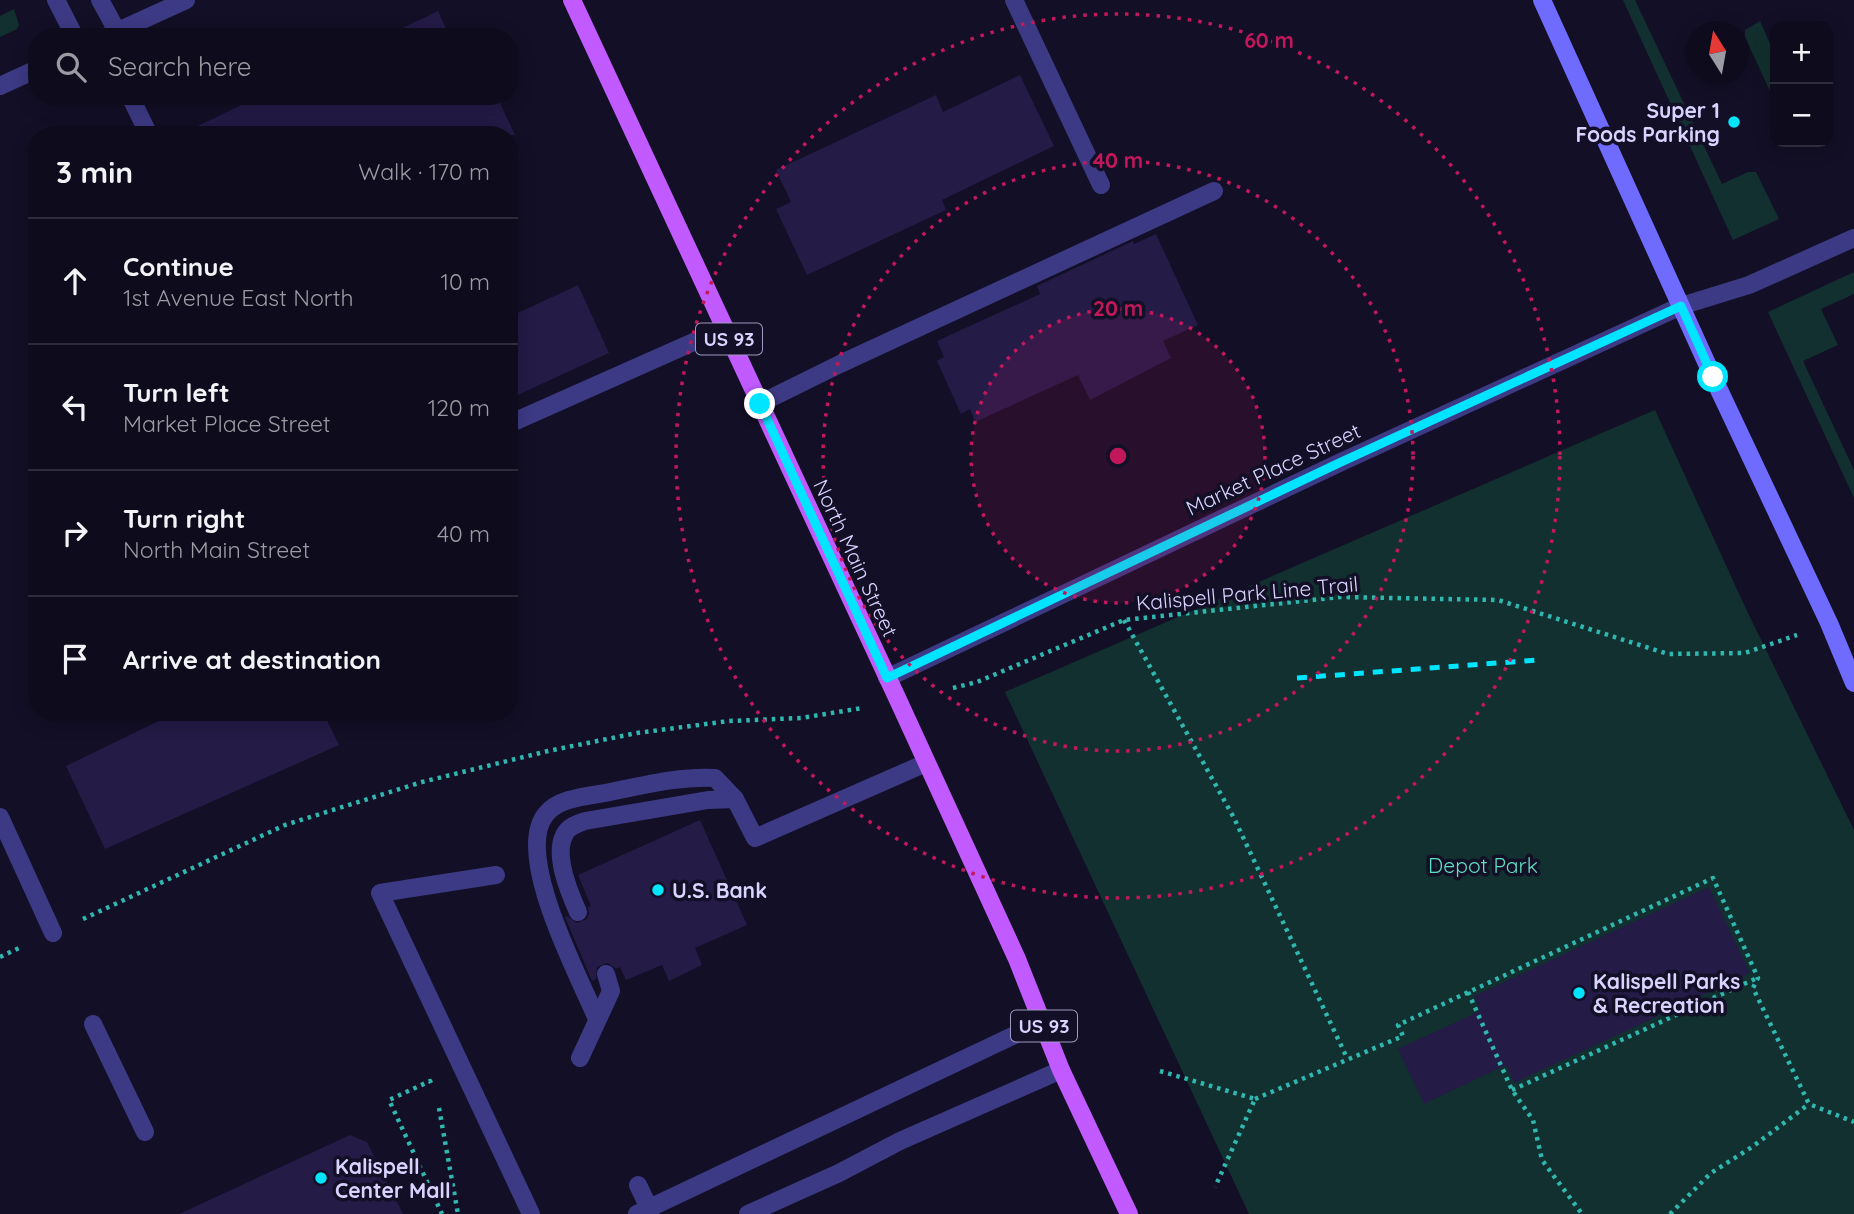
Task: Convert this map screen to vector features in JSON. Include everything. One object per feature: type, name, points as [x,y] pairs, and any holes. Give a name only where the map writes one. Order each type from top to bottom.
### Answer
[{"type":"main road","name":"North Main Street","points":[[572,0],[1017,959],[1061,1070],[1129,1214]]},
{"type":"street","points":[[56,0],[70,28]]},
{"type":"street","points":[[100,0],[109,28]]},
{"type":"street","points":[[124,28],[186,0]]},
{"type":"street","points":[[1014,0],[1101,185]]},
{"type":"street","points":[[1542,0],[1829,623],[1854,683]]},
{"type":"street","points":[[0,86],[28,73]]},
{"type":"street","points":[[134,105],[145,126]]},
{"type":"street","points":[[760,404],[840,363],[1214,191]]},
{"type":"street","name":"Market Place Street","points":[[887,678],[1339,463],[1681,306],[1749,285],[1854,238]]},
{"type":"street","points":[[518,420],[725,328]]},
{"type":"street","points":[[597,1019],[545,898],[536,855],[537,833],[546,814],[562,803],[580,798],[686,776],[715,778],[735,799],[755,838],[926,763]]},
{"type":"street","points":[[578,912],[567,887],[562,866],[561,849],[565,832],[585,821],[708,800],[735,799]]},
{"type":"street","points":[[0,817],[53,933]]},
{"type":"street","points":[[496,875],[380,893],[531,1214]]},
{"type":"street","points":[[580,1058],[611,991],[606,974]]},
{"type":"street","points":[[638,1185],[645,1212],[1042,1023]]},
{"type":"street","points":[[93,1024],[145,1132]]},
{"type":"street","points":[[748,1214],[839,1173],[900,1141],[1061,1070]]},
{"type":"path","name":"Kalispell Park Line Trail","points":[[0,957],[285,825],[422,782],[548,751],[637,733],[729,720],[801,718],[899,702],[977,682],[1124,620],[1340,597],[1498,600],[1668,654],[1745,653],[1829,623]]},
{"type":"path","points":[[1124,620],[1234,818],[1347,1058]]},
{"type":"path","points":[[1160,1071],[1255,1099],[1403,1036],[1398,1025],[1713,878],[1758,978]]},
{"type":"path","points":[[1513,1090],[1758,978]]},
{"type":"path","points":[[1758,978],[1753,988],[1810,1104],[1854,1122]]},
{"type":"path","points":[[1468,992],[1513,1090],[1533,1120],[1542,1160],[1582,1214]]},
{"type":"path","points":[[434,1093],[430,1081],[389,1100],[442,1214]]},
{"type":"path","points":[[1215,1188],[1255,1099]]},
{"type":"path","points":[[1670,1214],[1711,1173],[1752,1147],[1810,1104]]},
{"type":"path","points":[[438,1105],[458,1214]]},
{"type":"green space","points":[[1623,0],[1635,0],[1722,184],[1748,172],[1756,172],[1779,219],[1733,240]]},
{"type":"green space","points":[[14,9],[19,25],[17,29],[0,37],[0,16]]},
{"type":"green space","points":[[1760,21],[1770,44],[1770,91],[1749,46],[1749,28]]},
{"type":"green space","points":[[1854,272],[1854,294],[1821,309],[1838,345],[1803,361],[1854,470],[1854,498],[1768,312]]},
{"type":"green space","name":"Depot Park","points":[[1655,410],[1746,609],[1854,830],[1854,1214],[1249,1214],[1005,692]]},
{"type":"building","points":[[438,11],[446,28],[403,28]]},
{"type":"building","points":[[1020,75],[1054,146],[942,200],[946,210],[807,275],[776,209],[791,202],[776,170],[936,95],[943,112]]},
{"type":"building","points":[[241,105],[501,105],[511,126],[198,126]]},
{"type":"building","points":[[1156,234],[1198,325],[1163,341],[1171,358],[1090,400],[1078,375],[975,422],[970,409],[961,414],[937,361],[944,357],[937,341],[1040,294],[1037,286],[1133,241],[1134,244]]},
{"type":"building","points":[[578,285],[609,353],[518,395],[518,313]]},
{"type":"building","points":[[158,721],[327,721],[339,745],[105,849],[66,766]]},
{"type":"building","name":"U.S. Bank","points":[[700,820],[747,925],[695,948],[702,965],[669,981],[662,965],[626,980],[620,967],[616,969],[608,963],[597,967],[596,979],[592,981],[565,917],[577,923],[587,919],[589,914],[588,907],[591,906],[578,875]]},
{"type":"building","points":[[1709,887],[1750,973],[1514,1083],[1506,1065],[1424,1104],[1398,1049],[1480,1011],[1474,996]]},
{"type":"building","name":"Kalispell Center Mall","points":[[350,1135],[367,1142],[403,1214],[179,1214]]},
{"type":"railway","points":[[1297,678],[1538,660]]},
{"type":"place","name":"Super 1 Foods Parking","points":[[1734,122]]},
{"type":"place","name":"U.S. Bank","points":[[658,890]]},
{"type":"place","name":"Kalispell Parks & Recreation","points":[[1579,993]]},
{"type":"place","name":"Kalispell Center Mall","points":[[321,1178]]},
{"type":"route","points":[[760,404],[887,678],[1339,463],[1681,306],[1713,377]]}]
